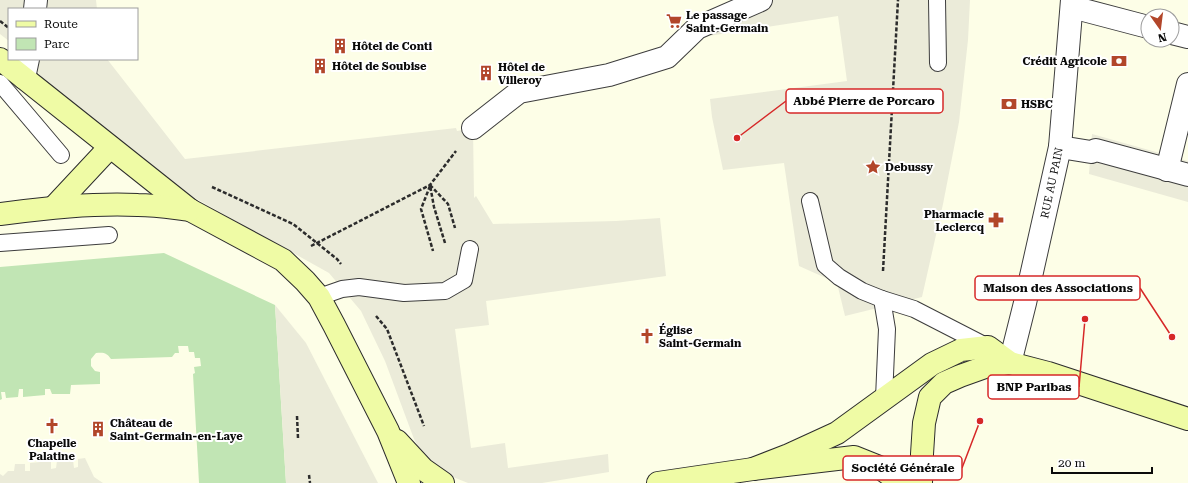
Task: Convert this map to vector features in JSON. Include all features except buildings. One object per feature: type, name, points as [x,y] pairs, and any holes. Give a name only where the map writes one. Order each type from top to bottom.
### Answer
[{"type":"main road","points":[[0,59],[26,69],[110,147],[190,210],[283,260],[319,296],[388,431],[409,483]]},
{"type":"main road","points":[[54,207],[110,147]]},
{"type":"main road","points":[[0,214],[54,207],[104,205],[139,205],[190,210]]},
{"type":"main road","points":[[788,460],[837,433],[932,364],[961,350],[988,347],[1010,363],[1048,373],[1188,419]]},
{"type":"main road","points":[[658,483],[753,469],[788,460],[854,457],[879,467],[905,483],[922,454],[924,423],[930,397],[944,383],[960,376],[988,366],[1010,363]]},
{"type":"main road","points":[[388,431],[423,469],[443,483]]},
{"type":"street","points":[[473,128],[519,92],[609,75],[668,57],[697,28],[762,0]]},
{"type":"street","points":[[1072,4],[1140,25]]},
{"type":"street","name":"RUE AU PAIN","points":[[1010,363],[1060,147],[1072,4]]},
{"type":"street","points":[[1167,170],[1188,84]]},
{"type":"street","points":[[1060,147],[1091,152],[1096,150],[1188,175]]},
{"type":"lane","points":[[937,0],[938,63]]},
{"type":"lane","points":[[0,84],[61,155]]},
{"type":"lane","points":[[810,200],[825,265],[839,277],[862,291],[914,309],[988,347]]},
{"type":"lane","points":[[0,243],[109,234]]},
{"type":"lane","points":[[319,296],[342,289],[359,287],[404,293],[445,291],[464,280],[470,249]]},
{"type":"lane","points":[[882,299],[887,330],[884,398]]},
{"type":"path","points":[[882,299],[898,0]]},
{"type":"path","points":[[0,21],[8,27]]},
{"type":"path","points":[[432,251],[421,209],[430,185],[473,128]]},
{"type":"path","points":[[430,185],[448,204],[456,234]]},
{"type":"path","points":[[430,185],[434,207],[446,247]]},
{"type":"path","points":[[283,260],[430,185]]},
{"type":"path","points":[[297,416],[298,438]]},
{"type":"path","points":[[309,475],[310,483]]},
{"type":"green space","points":[[164,253],[275,305],[286,483],[199,483],[193,374],[195,373],[194,367],[201,366],[200,358],[195,358],[194,352],[189,352],[188,346],[178,346],[179,353],[175,353],[172,357],[111,359],[105,353],[96,353],[91,359],[91,366],[95,371],[100,372],[100,384],[71,385],[70,394],[52,394],[50,389],[45,389],[45,395],[23,397],[23,389],[19,389],[18,397],[6,398],[5,392],[1,392],[2,399],[0,400],[0,267]]},
{"type":"shaded area","points":[[0,0],[96,0],[97,8],[8,8],[8,40],[0,34]]},
{"type":"shaded area","points":[[761,0],[970,0],[968,40],[959,122],[943,204],[922,297],[845,316],[837,283],[799,266],[784,163],[723,170],[712,117],[710,99],[847,81],[838,16],[702,37]]},
{"type":"shaded area","points":[[27,60],[108,60],[185,159],[456,128],[457,131],[473,128],[474,198],[476,196],[493,224],[616,221],[660,218],[666,276],[486,301],[489,325],[455,329],[471,448],[505,443],[508,468],[608,454],[609,472],[542,483],[468,483],[443,473],[421,452],[414,439],[385,361],[361,311],[329,273],[177,188],[56,91]]},
{"type":"shaded area","points":[[1092,134],[1188,161],[1188,202],[1089,174]]},
{"type":"shaded area","points":[[275,305],[306,343],[378,483],[286,483]]},
{"type":"shaded area","points":[[85,458],[94,477],[103,483],[0,483],[0,474],[3,476],[8,471],[14,471],[15,464],[25,464],[25,471],[30,471],[30,463],[51,461],[51,469],[56,468],[57,461],[73,460],[74,468],[78,467],[78,459]]},
{"type":"place","name":"Le passage Saint-Germain","points":[[674,21]]},
{"type":"place","name":"Hôtel de Conti","points":[[340,46]]},
{"type":"place","name":"Crédit Agricole","points":[[1119,61]]},
{"type":"place","name":"Hôtel de Soubise","points":[[320,66]]},
{"type":"place","name":"Hôtel de Villeroy","points":[[486,73]]},
{"type":"place","name":"HSBC","points":[[1009,104]]},
{"type":"place","name":"Abbé Pierre de Porcaro","points":[[737,138]]},
{"type":"place","name":"Debussy","points":[[873,167]]},
{"type":"place","name":"Pharmacie Leclercq","points":[[996,220]]},
{"type":"place","name":"BNP Paribas","points":[[1085,319]]},
{"type":"place","name":"Église Saint-Germain","points":[[647,336]]},
{"type":"place","name":"Maison des Associations","points":[[1172,337]]},
{"type":"place","name":"Société Générale","points":[[980,421]]},
{"type":"place","name":"Chapelle Palatine","points":[[52,426]]},
{"type":"place","name":"Château de Saint-Germain-en-Laye","points":[[98,429]]}]
